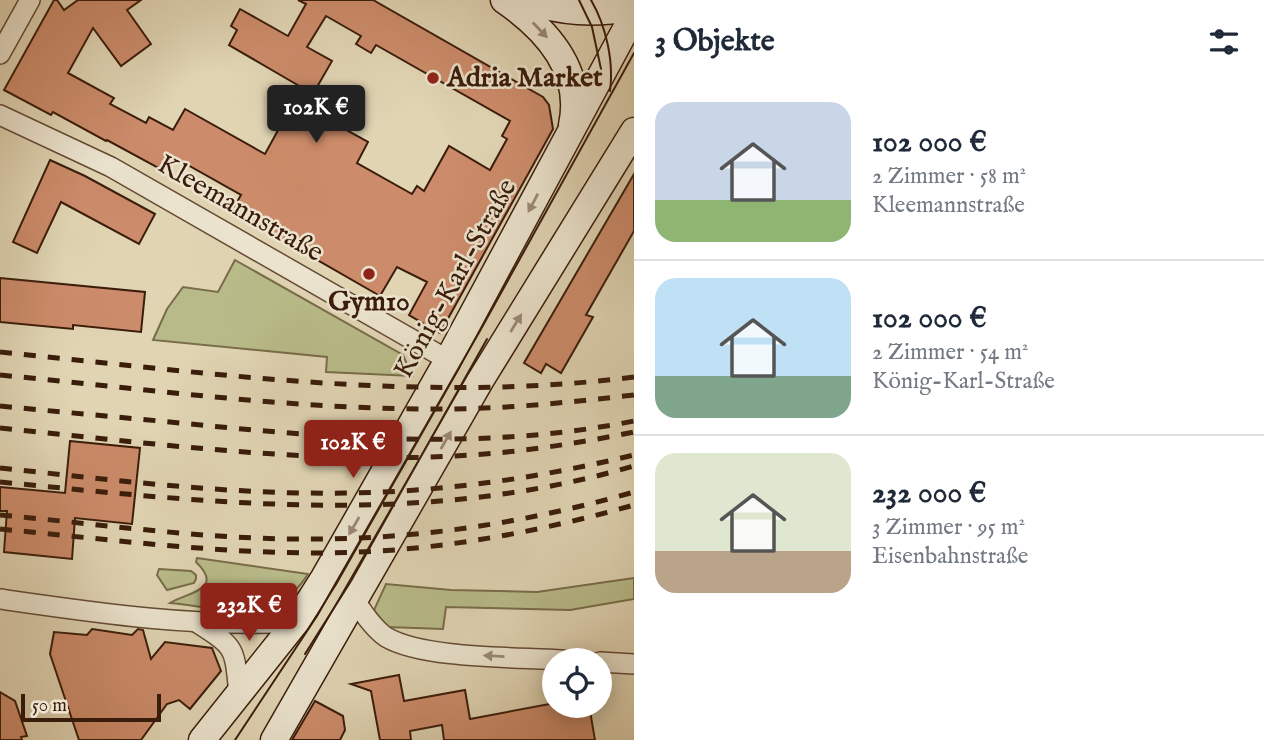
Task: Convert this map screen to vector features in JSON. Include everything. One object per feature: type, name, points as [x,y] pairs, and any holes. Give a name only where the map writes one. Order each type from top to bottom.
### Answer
[{"type":"main road","points":[[504,0],[548,38],[568,69],[575,98],[571,133]]},
{"type":"main road","points":[[523,0],[579,12],[634,6]]},
{"type":"main road","name":"König-Karl-Straße","points":[[202,740],[296,622],[324,578],[448,360],[634,14]]},
{"type":"main road","points":[[604,71],[618,57],[634,47]]},
{"type":"main road","points":[[274,740],[480,381],[634,131]]},
{"type":"street","points":[[0,54],[30,0]]},
{"type":"street","name":"Kleemannstraße","points":[[0,115],[111,167],[448,360]]},
{"type":"street","points":[[0,599],[195,622],[251,625],[296,622]]},
{"type":"street","points":[[355,600],[384,635],[406,647],[470,655],[542,659]]},
{"type":"street","points":[[195,622],[228,645],[234,654],[239,694]]},
{"type":"street","points":[[612,663],[634,664]]},
{"type":"green space","points":[[235,260],[403,355],[412,376],[326,372],[327,357],[153,340],[167,309],[183,287],[218,292]]},
{"type":"green space","points":[[197,558],[308,574],[295,591],[280,602],[264,608],[246,611],[170,603],[194,593],[205,584],[207,579],[196,562]]},
{"type":"green space","points":[[159,569],[191,571],[196,575],[196,579],[194,583],[167,590],[157,575]]},
{"type":"green space","points":[[634,578],[634,599],[570,610],[446,607],[443,629],[387,627],[374,610],[386,584],[451,590],[537,592]]},
{"type":"building","points":[[54,0],[57,0],[64,10],[78,0],[141,0],[127,10],[151,44],[121,66],[93,28],[68,73],[114,98],[110,104],[146,123],[149,117],[173,130],[185,109],[265,154],[294,101],[368,142],[357,163],[412,194],[417,186],[424,191],[449,146],[490,170],[507,139],[502,136],[510,121],[376,45],[371,53],[356,44],[361,36],[326,16],[307,47],[332,61],[313,94],[229,45],[237,30],[231,26],[240,9],[288,36],[306,4],[298,0],[373,0],[543,97],[549,105],[553,129],[440,333],[409,315],[427,282],[397,267],[380,296],[232,211],[241,195],[170,155],[162,170],[53,112],[51,115],[4,90]]},
{"type":"building","points":[[50,160],[155,214],[139,244],[61,202],[37,253],[13,242]]},
{"type":"building","points":[[634,174],[634,231],[586,315],[593,317],[561,373],[546,364],[541,373],[524,363]]},
{"type":"building","points":[[0,278],[145,292],[141,332],[73,325],[73,329],[0,322]]},
{"type":"building","points":[[70,441],[140,448],[132,524],[75,518],[72,559],[4,552],[7,511],[0,511],[0,487],[65,493]]},
{"type":"building","points":[[92,629],[132,635],[138,629],[143,630],[151,659],[165,642],[212,648],[221,671],[190,709],[179,700],[167,704],[141,740],[79,740],[50,654],[54,632],[87,635]]},
{"type":"building","points":[[399,675],[404,701],[465,690],[470,719],[542,705],[542,718],[591,718],[595,740],[444,740],[442,725],[410,731],[411,740],[380,740],[371,691],[351,684]]},
{"type":"building","points":[[0,692],[15,701],[27,736],[21,737],[22,740],[0,740]]},
{"type":"building","points":[[315,701],[343,716],[345,730],[340,740],[292,740]]},
{"type":"tram line","points":[[579,0],[592,27],[601,69]]},
{"type":"tram line","points":[[591,0],[608,44],[610,91]]},
{"type":"tram line","points":[[235,740],[317,616],[634,53]]},
{"type":"tram line","points":[[305,654],[351,581],[487,339]]},
{"type":"railway","points":[[0,352],[237,376],[396,386],[555,385],[634,377]]},
{"type":"railway","points":[[0,375],[222,398],[388,408],[491,408],[634,395]]},
{"type":"railway","points":[[0,406],[264,431],[370,438],[475,439],[528,436],[634,421]]},
{"type":"railway","points":[[0,428],[227,451],[398,458],[522,450],[634,432]]},
{"type":"railway","points":[[0,468],[215,489],[345,493],[454,487],[563,471],[634,455]]},
{"type":"railway","points":[[0,482],[240,503],[397,504],[475,498],[554,485],[634,466]]},
{"type":"railway","points":[[0,515],[227,537],[345,539],[470,528],[552,513],[634,492]]},
{"type":"railway","points":[[0,529],[239,551],[359,552],[478,540],[557,525],[634,505]]},
{"type":"place","name":"Adria Market","points":[[433,78]]},
{"type":"place","name":"Gym10","points":[[369,274]]}]
